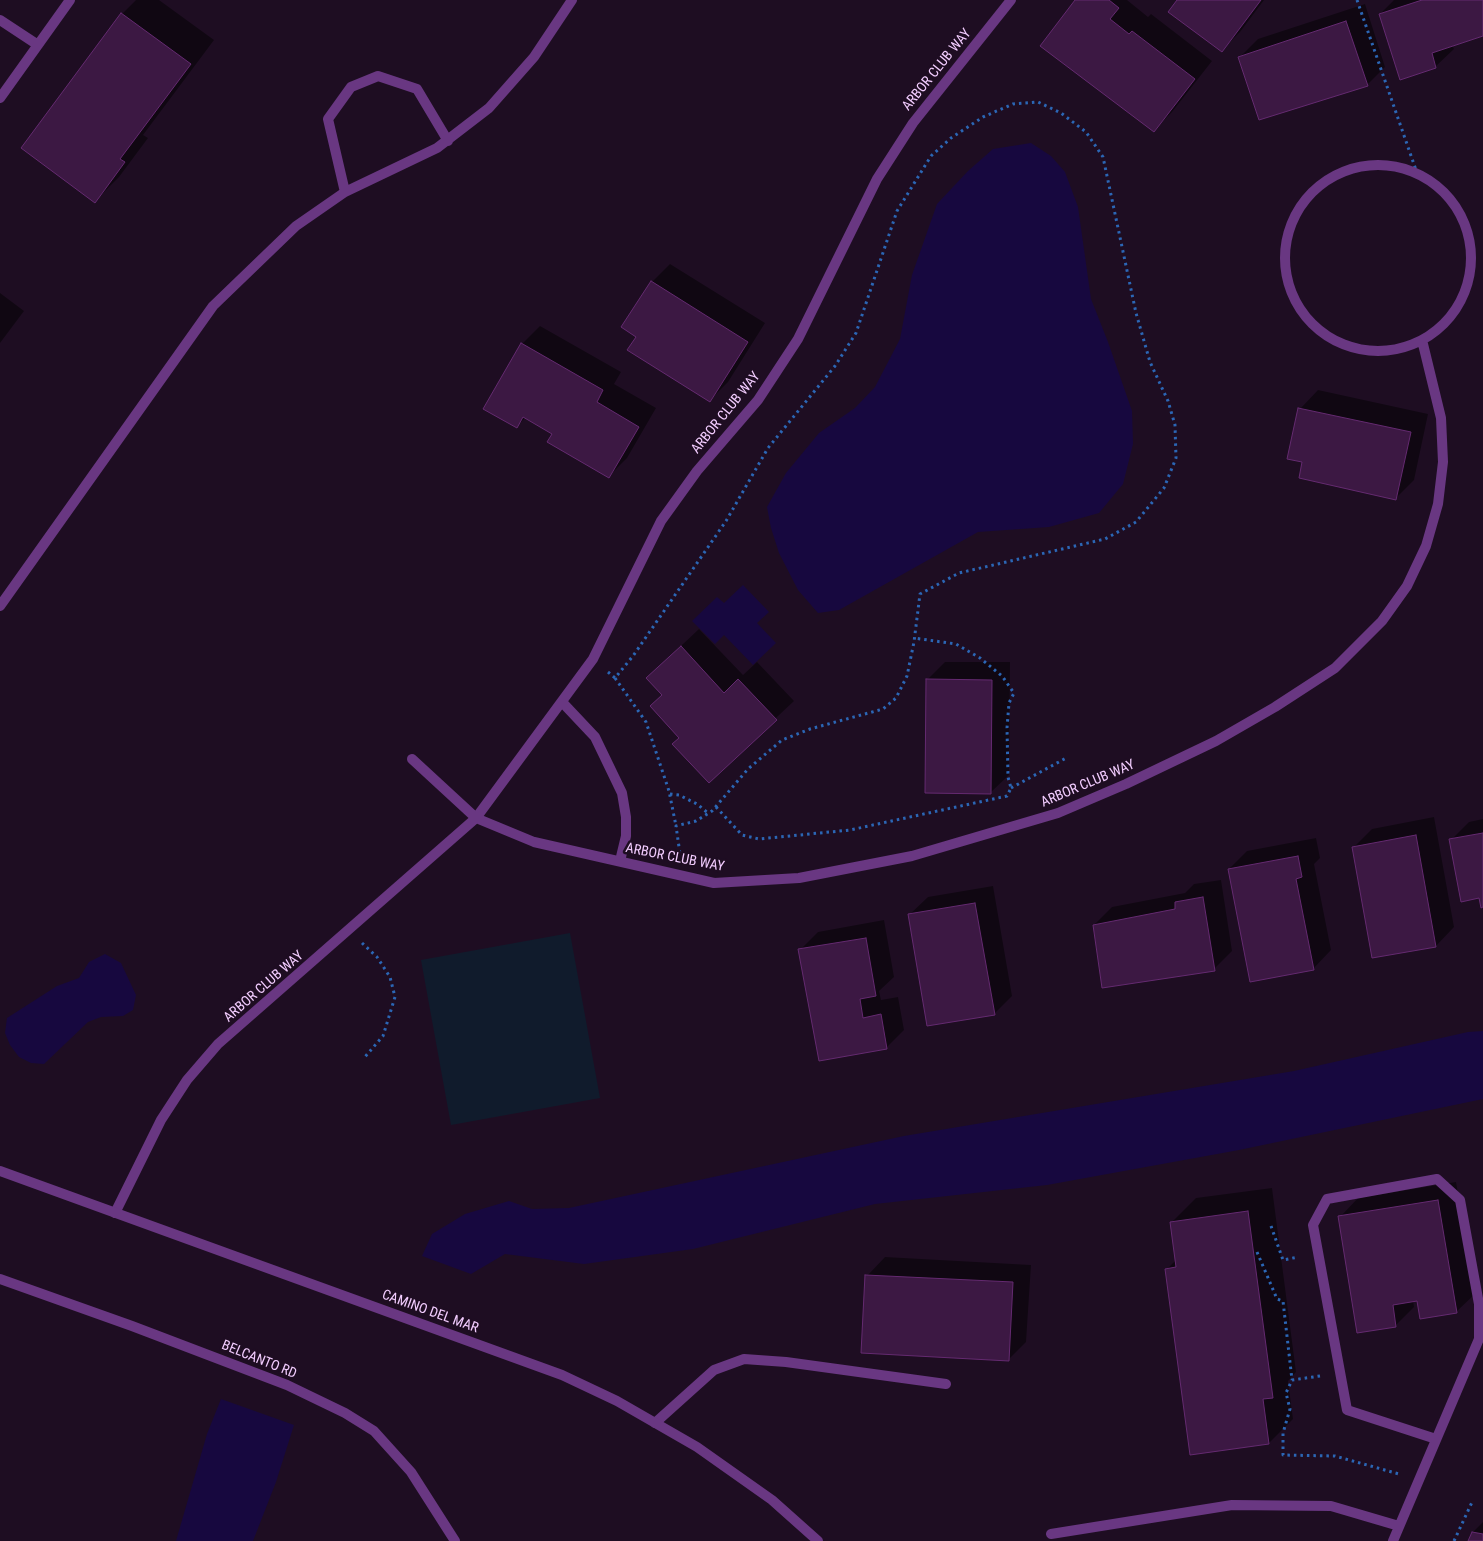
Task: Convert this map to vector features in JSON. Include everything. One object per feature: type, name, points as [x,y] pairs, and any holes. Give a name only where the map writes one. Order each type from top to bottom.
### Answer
[{"type":"street","points":[[0,98],[70,0]]},
{"type":"street","points":[[0,606],[213,306],[296,226],[345,192],[437,148],[489,108],[527,64],[572,0]]},
{"type":"street","name":"ARBOR CLUB WAY","points":[[115,1213],[161,1120],[186,1080],[218,1044],[476,818],[562,702],[593,659],[661,521],[697,471],[758,400],[798,339],[887,163],[913,123],[1011,0]]},
{"type":"street","points":[[0,20],[38,45]]},
{"type":"street","points":[[345,192],[328,119],[351,86],[378,76],[416,89],[448,140]]},
{"type":"street","points":[[1388,166],[1417,173],[1439,188],[1457,209],[1468,233],[1472,260],[1465,292],[1448,320],[1422,340],[1395,350],[1366,351],[1338,343],[1314,327],[1296,304],[1286,276],[1285,247],[1293,219],[1309,195],[1332,177],[1359,167],[1388,166]]},
{"type":"street","name":"ARBOR CLUB WAY","points":[[476,818],[534,842],[714,883],[799,878],[912,856],[1023,825],[1058,813],[1126,784],[1216,741],[1335,668],[1382,621],[1407,586],[1426,546],[1438,504],[1443,462],[1441,418],[1422,340]]},
{"type":"street","points":[[562,702],[595,737],[622,793],[626,817],[626,836],[620,861]]},
{"type":"street","points":[[412,758],[476,818]]},
{"type":"street","name":"CAMINO DEL MAR","points":[[0,1171],[533,1363],[617,1401],[697,1447],[772,1500],[818,1541]]},
{"type":"street","points":[[1393,1541],[1479,1339],[1479,1304],[1460,1200],[1437,1180],[1327,1199],[1313,1226],[1347,1410],[1436,1439]]},
{"type":"street","name":"BELCANTO RD","points":[[0,1279],[132,1326],[259,1375],[345,1413],[374,1431],[411,1472],[455,1541]]},
{"type":"street","points":[[655,1423],[714,1370],[744,1359],[786,1362],[946,1384]]},
{"type":"street","points":[[1051,1534],[1232,1505],[1332,1506],[1399,1526]]},
{"type":"path","points":[[1357,0],[1417,173]]},
{"type":"path","points":[[615,678],[726,521],[768,448],[835,366],[856,333],[896,211],[931,156],[951,138],[984,117],[1013,104],[1038,102],[1061,113],[1086,132],[1103,157],[1136,313],[1150,362],[1168,401],[1175,425],[1176,458],[1164,488],[1136,522],[1105,539],[959,573],[920,594],[906,676],[896,698],[883,710],[810,729],[782,740],[748,769],[716,807],[696,821],[676,826]]},
{"type":"path","points":[[914,638],[956,644],[980,658],[1002,676],[1014,693],[1009,703],[1007,728],[1008,777],[1012,788]]},
{"type":"path","points":[[593,659],[615,678],[646,722],[670,794],[681,851],[675,874]]},
{"type":"path","points":[[716,807],[742,835],[768,839],[820,834],[903,819],[1007,796],[1012,788],[1068,757]]},
{"type":"path","points":[[670,794],[678,795],[697,804],[708,813]]},
{"type":"path","points":[[349,930],[377,957],[390,977],[394,997],[383,1036],[364,1058]]},
{"type":"path","points":[[1271,1226],[1283,1260],[1318,1253]]},
{"type":"path","points":[[1257,1252],[1277,1299],[1283,1301],[1292,1380],[1286,1393],[1290,1409],[1283,1433],[1283,1455],[1335,1456],[1419,1479]]},
{"type":"path","points":[[1292,1380],[1340,1375]]},
{"type":"path","points":[[1454,1541],[1473,1500]]},
{"type":"shaded area","points":[[1031,143],[1051,156],[1065,172],[1078,207],[1091,299],[1132,411],[1133,444],[1123,484],[1099,513],[1049,527],[978,532],[839,610],[818,613],[798,590],[779,553],[767,507],[786,473],[819,433],[855,408],[875,387],[900,339],[912,275],[937,204],[968,171],[993,149]]},
{"type":"shaded area","points":[[743,585],[769,612],[757,623],[776,643],[753,665],[724,635],[715,644],[692,621],[717,597],[724,603]]},
{"type":"shaded area","points":[[570,933],[600,1098],[451,1125],[421,960]]},
{"type":"shaded area","points":[[105,954],[121,963],[136,995],[133,1010],[123,1016],[101,1017],[88,1022],[44,1064],[31,1063],[19,1057],[10,1045],[5,1033],[7,1018],[57,986],[79,978],[89,962]]},
{"type":"shaded area","points":[[1483,1031],[1483,1099],[1239,1150],[1047,1185],[875,1204],[693,1249],[584,1264],[505,1254],[471,1274],[422,1256],[432,1234],[465,1214],[509,1201],[532,1209],[569,1208],[904,1136],[1294,1071],[1468,1032]]},
{"type":"shaded area","points":[[221,1399],[294,1425],[276,1482],[253,1541],[176,1541],[207,1434]]},
{"type":"building","points":[[1075,0],[1109,0],[1119,8],[1110,19],[1129,34],[1132,31],[1195,79],[1154,132],[1040,46]]},
{"type":"building","points":[[1177,0],[1261,0],[1222,52],[1168,12]]},
{"type":"building","points":[[1422,0],[1483,0],[1483,36],[1432,53],[1436,68],[1400,80],[1379,14]]},
{"type":"building","points":[[121,13],[191,64],[120,159],[125,162],[95,203],[21,148]]},
{"type":"building","points":[[1346,21],[1368,86],[1259,120],[1238,57]]},
{"type":"building","points":[[651,281],[748,342],[710,402],[627,350],[636,337],[621,327]]},
{"type":"building","points":[[521,343],[603,390],[597,402],[639,427],[609,478],[547,442],[552,434],[523,417],[517,428],[483,409]]},
{"type":"building","points":[[1298,408],[1411,432],[1396,500],[1299,478],[1302,462],[1287,459]]},
{"type":"building","points":[[681,646],[724,693],[738,679],[777,720],[709,783],[672,744],[679,738],[650,706],[662,695],[646,678]]},
{"type":"building","points":[[926,679],[992,680],[991,794],[925,793]]},
{"type":"building","points":[[1483,833],[1483,907],[1481,908],[1479,898],[1461,902],[1449,839]]},
{"type":"building","points":[[1416,835],[1436,947],[1372,958],[1352,847]]},
{"type":"building","points":[[1298,856],[1302,877],[1296,879],[1314,970],[1250,982],[1228,869]]},
{"type":"building","points":[[1203,897],[1215,971],[1102,988],[1093,925],[1175,909],[1175,902]]},
{"type":"building","points":[[975,903],[995,1015],[927,1026],[908,914]]},
{"type":"building","points":[[866,938],[876,996],[860,999],[863,1018],[881,1014],[887,1049],[819,1061],[798,949]]},
{"type":"building","points":[[1438,1200],[1457,1313],[1420,1319],[1417,1301],[1393,1305],[1396,1327],[1357,1333],[1338,1216]]},
{"type":"building","points":[[1248,1211],[1273,1398],[1263,1399],[1269,1444],[1190,1455],[1165,1269],[1176,1267],[1170,1222]]},
{"type":"building","points":[[865,1275],[1013,1282],[1009,1361],[861,1353]]},
{"type":"building","points":[[1472,1532],[1483,1534],[1483,1541],[1468,1541]]}]
